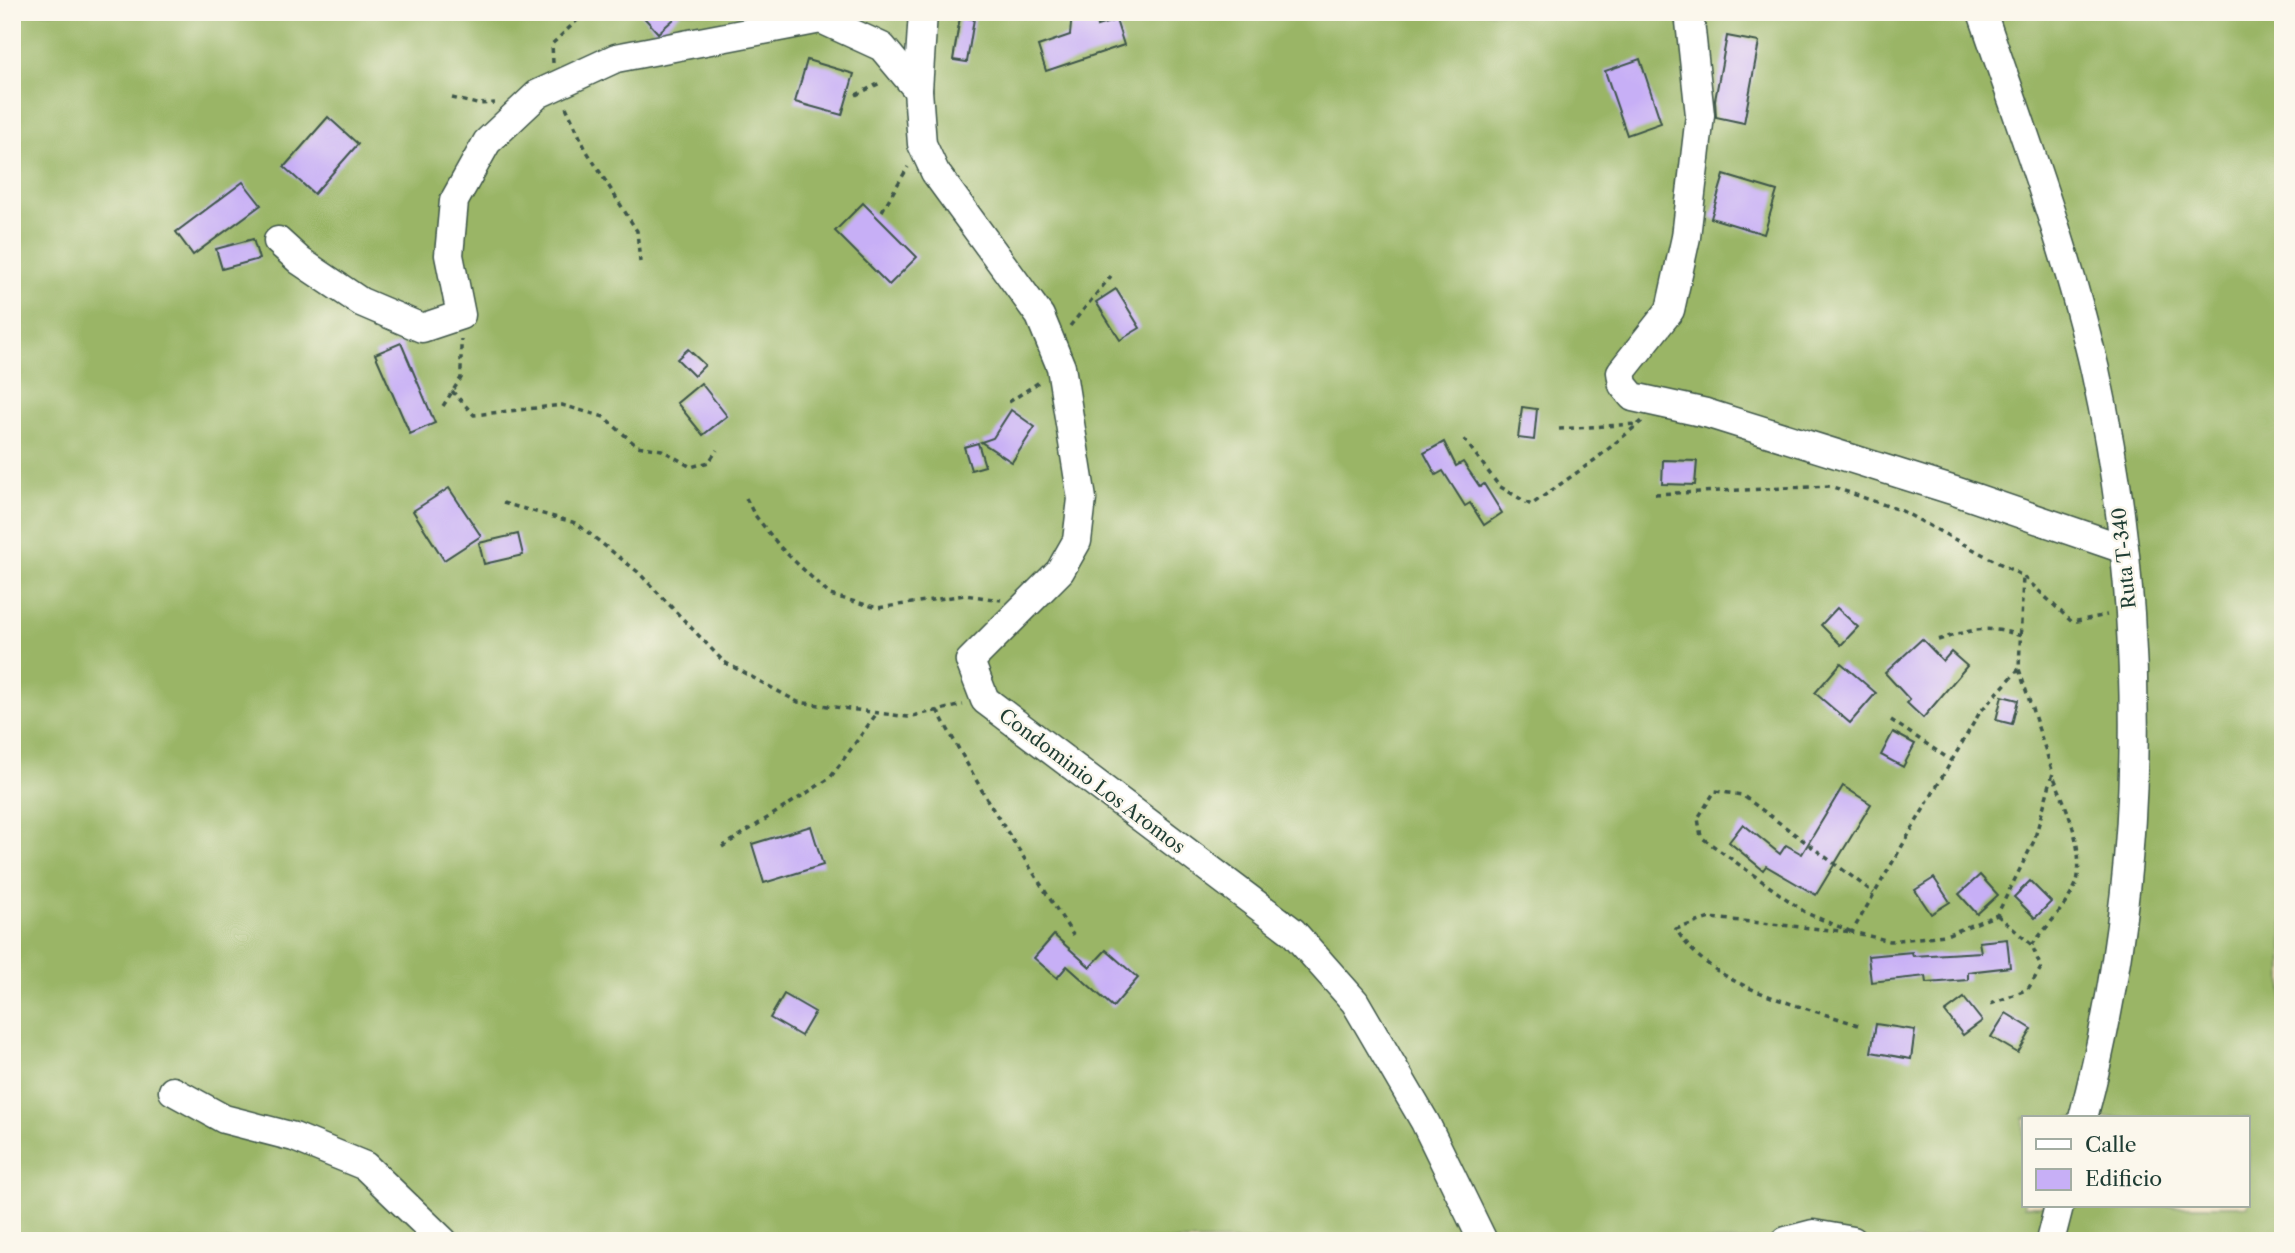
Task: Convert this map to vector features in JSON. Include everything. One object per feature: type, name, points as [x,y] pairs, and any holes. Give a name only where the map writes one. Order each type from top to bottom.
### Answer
[{"type":"street","name":"Condominio Los Aromos","points":[[923,12],[910,81],[922,144],[935,172],[1040,316],[1057,357],[1082,499],[1077,541],[1060,571],[970,661],[985,700],[1293,932],[1355,1002],[1425,1122],[1483,1241]]},
{"type":"street","points":[[1689,12],[1700,115],[1686,237],[1670,310],[1621,372],[1623,385],[1633,397],[1706,413],[1942,487],[2124,549]]},
{"type":"street","name":"Ruta T-340","points":[[1982,12],[2079,309],[2107,428],[2130,611],[2134,733],[2128,855],[2113,977],[2083,1116]]},
{"type":"street","points":[[278,241],[300,261],[361,302],[422,327],[461,315],[449,255],[454,201],[487,142],[538,94],[616,58],[820,15],[882,47],[910,81]]},
{"type":"street","points":[[173,1091],[224,1119],[294,1137],[365,1166],[443,1241]]},
{"type":"street","points":[[2050,1241],[2058,1208]]},
{"type":"street","points":[[1786,1241],[1813,1234],[1853,1241]]},
{"type":"path","points":[[586,12],[552,44],[556,86],[586,150],[637,231],[640,262]]},
{"type":"path","points":[[856,95],[910,81]]},
{"type":"path","points":[[882,211],[922,144]]},
{"type":"path","points":[[1009,402],[1057,357],[1111,276]]},
{"type":"path","points":[[443,406],[461,378],[461,315]]},
{"type":"path","points":[[452,391],[474,415],[562,405],[604,417],[637,446],[662,450],[691,467],[709,462],[717,450]]},
{"type":"path","points":[[1464,439],[1499,486],[1531,505],[1596,459],[1662,404]]},
{"type":"path","points":[[1559,429],[1638,424]]},
{"type":"path","points":[[1655,494],[1830,486],[1902,512],[2023,576],[2072,622],[2130,611]]},
{"type":"path","points":[[746,498],[754,514],[781,548],[831,595],[878,608],[965,595],[1027,604]]},
{"type":"path","points":[[503,503],[576,523],[638,572],[724,662],[798,702],[908,717],[985,700]]},
{"type":"path","points":[[2023,576],[2019,669],[2074,830],[2078,878],[2063,906],[2032,945]]},
{"type":"path","points":[[1938,640],[1985,628],[1997,628],[2021,636]]},
{"type":"path","points":[[1852,932],[1980,712],[2019,669]]},
{"type":"path","points":[[937,710],[989,803],[1073,935]]},
{"type":"path","points":[[722,847],[830,778],[877,713]]},
{"type":"path","points":[[1891,720],[1952,761]]},
{"type":"path","points":[[1857,1025],[1749,987],[1711,968],[1688,949],[1676,929],[1710,918],[1852,932],[1890,941],[1946,935],[1997,915],[2034,841],[2053,773]]},
{"type":"path","points":[[1852,932],[1806,913],[1701,837],[1698,818],[1715,791],[1742,795],[1874,893]]},
{"type":"path","points":[[1991,1004],[2028,989],[2041,968],[2032,945],[1997,915]]},
{"type":"green space","points":[[12,12],[2283,12],[2283,1241],[12,1241]]},
{"type":"building","points":[[639,12],[682,12],[658,33]]},
{"type":"building","points":[[1072,12],[1098,12],[1097,26],[1116,20],[1124,45],[1046,71],[1038,46],[1070,35]]},
{"type":"building","points":[[960,17],[974,19],[967,62],[953,60]]},
{"type":"building","points":[[1727,36],[1759,42],[1744,123],[1716,117],[1715,100]]},
{"type":"building","points":[[1640,59],[1661,123],[1627,135],[1605,71]]},
{"type":"building","points":[[807,60],[854,74],[842,115],[795,102]]},
{"type":"building","points":[[328,117],[358,144],[314,194],[284,167]]},
{"type":"building","points":[[1724,175],[1777,191],[1764,234],[1711,218]]},
{"type":"building","points":[[243,182],[261,205],[193,255],[176,232]]},
{"type":"building","points":[[863,203],[917,257],[889,285],[835,231]]},
{"type":"building","points":[[253,239],[259,259],[222,269],[216,249]]},
{"type":"building","points":[[1116,289],[1140,328],[1120,340],[1096,302]]},
{"type":"building","points":[[401,343],[435,423],[410,434],[375,354]]},
{"type":"building","points":[[688,349],[705,365],[694,376],[677,359]]},
{"type":"building","points":[[701,383],[727,416],[703,435],[677,403]]},
{"type":"building","points":[[1522,407],[1537,409],[1534,440],[1518,438]]},
{"type":"building","points":[[1011,410],[1035,427],[1012,462],[981,442],[993,438]]},
{"type":"building","points":[[1444,442],[1456,466],[1463,462],[1480,487],[1484,484],[1502,513],[1484,525],[1470,503],[1465,506],[1443,471],[1436,475],[1424,453]]},
{"type":"building","points":[[978,443],[985,466],[971,470],[964,447]]},
{"type":"building","points":[[1663,460],[1697,461],[1695,485],[1662,484]]},
{"type":"building","points":[[449,488],[481,536],[444,560],[413,511]]},
{"type":"building","points":[[518,534],[523,555],[484,564],[479,543]]},
{"type":"building","points":[[1837,608],[1858,627],[1841,645],[1821,625]]},
{"type":"building","points":[[1922,639],[1943,661],[1951,652],[1967,666],[1923,718],[1907,703],[1910,700],[1885,673]]},
{"type":"building","points":[[1841,663],[1876,693],[1850,723],[1815,693]]},
{"type":"building","points":[[2002,696],[2018,700],[2012,724],[1996,720]]},
{"type":"building","points":[[1893,732],[1915,744],[1903,767],[1881,755]]},
{"type":"building","points":[[1843,786],[1871,804],[1816,895],[1766,866],[1763,870],[1729,842],[1743,824],[1780,854],[1786,845],[1802,854]]},
{"type":"building","points":[[811,826],[823,865],[764,883],[752,844]]},
{"type":"building","points":[[1980,875],[1998,895],[1977,914],[1959,894]]},
{"type":"building","points":[[1934,878],[1950,902],[1931,914],[1915,890]]},
{"type":"building","points":[[2030,881],[2051,902],[2035,918],[2014,897]]},
{"type":"building","points":[[1054,935],[1090,967],[1106,950],[1138,978],[1113,1007],[1067,966],[1057,978],[1034,958]]},
{"type":"building","points":[[2007,939],[2010,967],[1968,972],[1968,980],[1927,983],[1926,976],[1871,982],[1868,956],[1912,952],[1913,956],[1981,952],[1979,942]]},
{"type":"building","points":[[784,994],[815,1012],[801,1036],[770,1018]]},
{"type":"building","points":[[1964,998],[1982,1021],[1963,1035],[1945,1012]]},
{"type":"building","points":[[2006,1013],[2032,1029],[2018,1053],[1991,1037]]},
{"type":"building","points":[[1876,1024],[1915,1030],[1911,1059],[1871,1052]]}]
